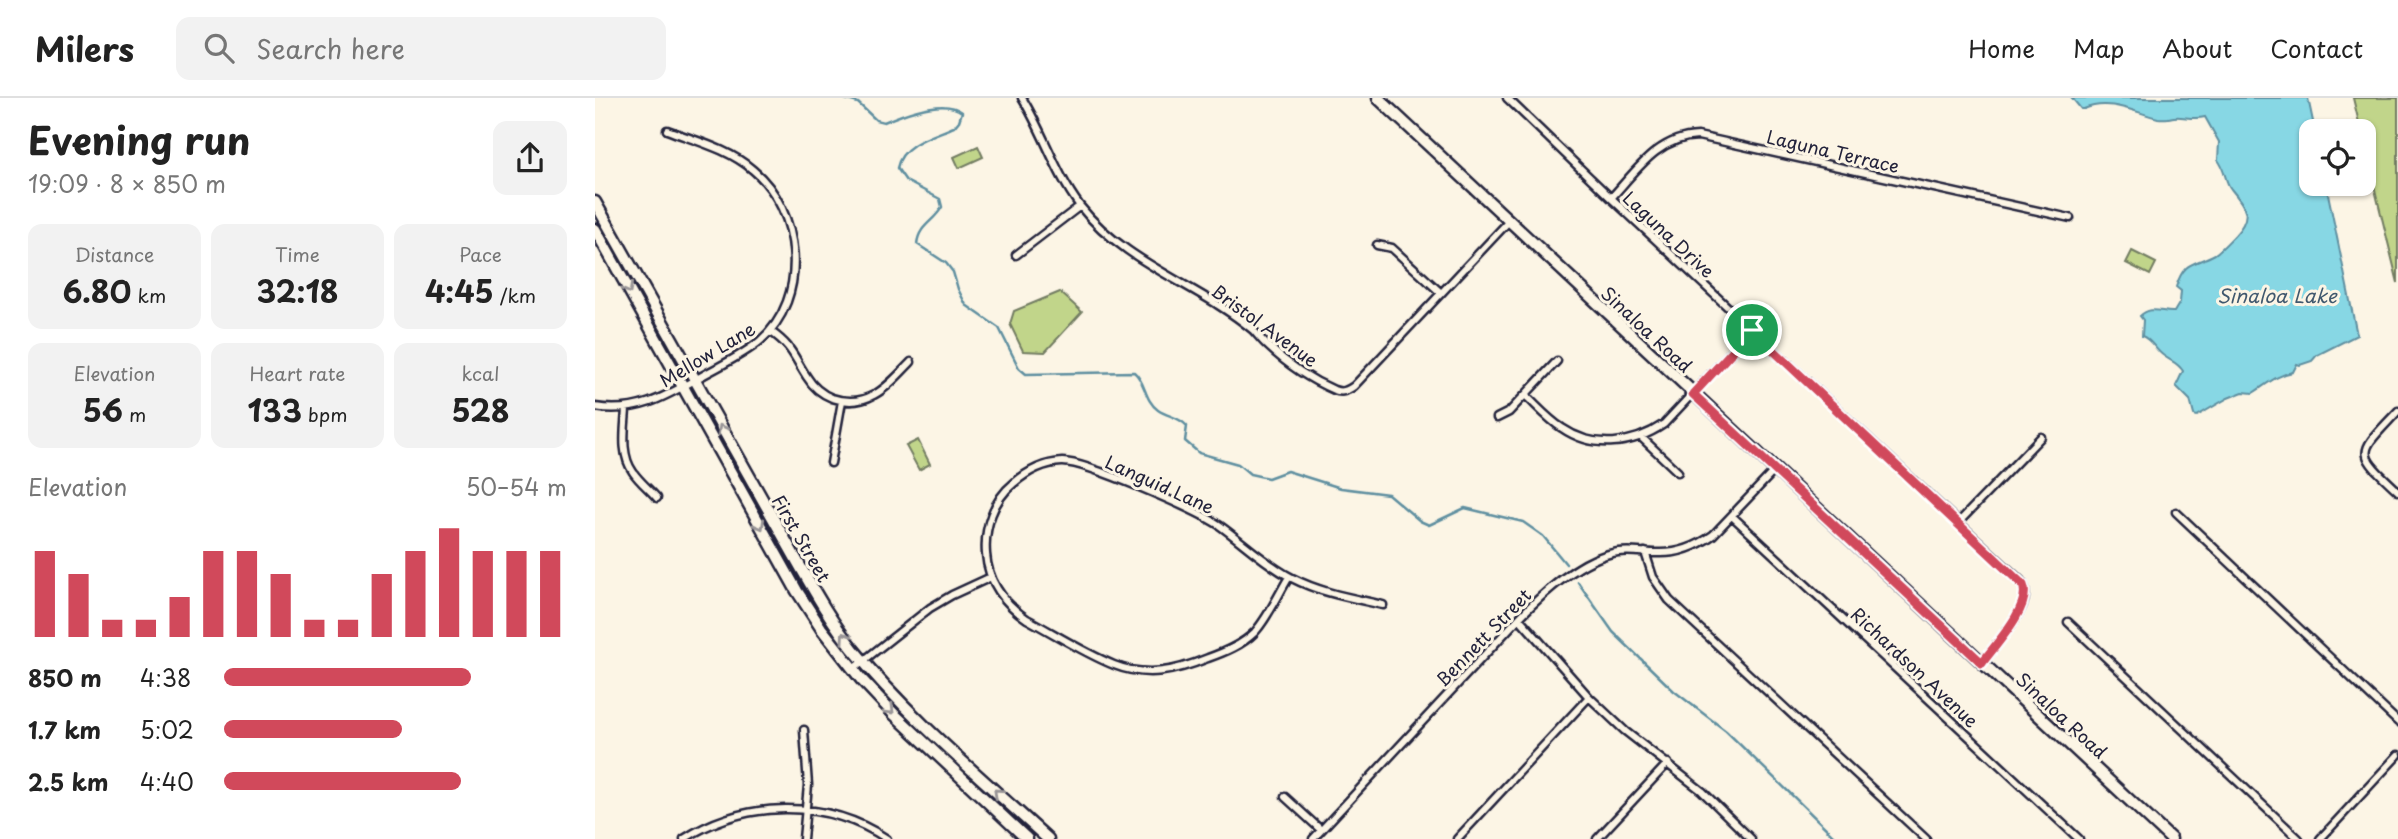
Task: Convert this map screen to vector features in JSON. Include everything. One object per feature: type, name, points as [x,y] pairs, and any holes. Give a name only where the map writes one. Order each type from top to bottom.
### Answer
[{"type":"main road","name":"Sinaloa Road","points":[[1378,98],[2166,837]]},
{"type":"main road","name":"First Street","points":[[595,202],[821,603],[863,661],[890,692],[1048,839]]},
{"type":"main road","name":"First Street","points":[[595,229],[797,590],[821,628],[853,669],[894,714],[1027,839]]},
{"type":"street","name":"Bristol Avenue","points":[[1022,98],[1062,178],[1080,206],[1097,224],[1136,256],[1253,330],[1285,360],[1338,391],[1349,390],[1509,221]]},
{"type":"street","name":"Laguna Drive","points":[[1507,98],[2020,580],[2025,590],[2024,602],[1982,663]]},
{"type":"street","name":"Mellow Lane","points":[[595,407],[626,409],[652,403],[683,387],[749,349],[770,331],[786,302],[793,270],[792,238],[781,205],[764,181],[741,160],[720,149],[667,130]]},
{"type":"street","name":"Laguna Terrace","points":[[1611,198],[1660,147],[1678,138],[1698,136],[2070,218]]},
{"type":"street","points":[[1016,255],[1080,206]]},
{"type":"street","points":[[1377,245],[1392,248],[1441,293]]},
{"type":"street","points":[[1525,395],[1559,426],[1581,438],[1611,443],[1641,437],[1664,424],[1752,330]]},
{"type":"street","points":[[770,331],[791,348],[813,386],[826,396],[842,401],[860,401],[877,395],[911,362]]},
{"type":"street","points":[[1496,418],[1509,412],[1557,361]]},
{"type":"street","points":[[831,463],[842,401]]},
{"type":"street","points":[[626,409],[624,440],[628,461],[633,472],[656,498]]},
{"type":"street","points":[[2398,411],[2370,442],[2365,456],[2371,466],[2398,491]]},
{"type":"street","points":[[1641,437],[1678,472]]},
{"type":"street","points":[[1958,523],[2041,437]]},
{"type":"street","name":"Languid Lane","points":[[991,577],[986,558],[986,538],[990,519],[999,500],[1012,484],[1028,472],[1063,462],[1089,467],[1203,516],[1289,576],[1324,591],[1383,605]]},
{"type":"street","name":"Bennett Street","points":[[1313,839],[1547,591],[1591,561],[1618,552],[1671,553],[1693,547],[1713,535],[1775,470]]},
{"type":"street","points":[[2176,512],[2398,722]]},
{"type":"street","name":"Richardson Avenue","points":[[1732,516],[2079,839]]},
{"type":"street","points":[[1646,552],[1653,577],[1669,600],[1926,839]]},
{"type":"street","points":[[853,669],[930,608],[952,594],[991,577],[1006,601],[1027,619],[1113,664],[1133,671],[1152,673],[1184,668],[1242,642],[1263,621],[1289,576]]},
{"type":"street","points":[[1519,618],[1589,697],[1625,731],[1702,791],[1746,837]]},
{"type":"street","points":[[2068,622],[2299,839]]},
{"type":"street","points":[[1457,839],[1589,697]]},
{"type":"street","points":[[803,839],[808,776],[804,730]]},
{"type":"street","points":[[2320,839],[2398,755]]},
{"type":"street","points":[[1597,839],[1668,763]]},
{"type":"street","points":[[1285,797],[1321,830]]},
{"type":"street","points":[[684,839],[713,823],[748,812],[776,809],[832,814],[857,822],[887,839]]},
{"type":"green space","points":[[2353,98],[2398,98],[2398,283],[2376,194],[2376,119],[2358,119]]},
{"type":"green space","points":[[978,146],[983,157],[959,168],[954,157]]},
{"type":"green space","points":[[2132,251],[2156,263],[2150,275],[2126,263]]},
{"type":"green space","points":[[1060,292],[1082,312],[1045,352],[1023,351],[1010,324],[1014,311]]},
{"type":"green space","points":[[918,440],[930,464],[919,470],[906,446]]},
{"type":"water","name":"Sinaloa Lake","points":[[2072,98],[2308,98],[2312,119],[2299,119],[2299,196],[2328,196],[2357,335],[2317,355],[2312,361],[2297,364],[2293,372],[2277,378],[2253,393],[2243,392],[2197,416],[2194,415],[2190,400],[2176,386],[2183,371],[2142,336],[2143,320],[2140,316],[2152,310],[2174,312],[2180,302],[2181,291],[2176,287],[2179,278],[2191,264],[2218,252],[2235,235],[2246,217],[2244,206],[2229,186],[2218,160],[2219,142],[2205,117],[2158,118],[2112,105],[2081,109]]},
{"type":"waterway","points":[[842,98],[858,103],[876,120],[884,122],[913,111],[935,107],[946,106],[962,112],[954,127],[928,137],[905,152],[897,168],[906,181],[940,199],[942,207],[921,232],[917,244],[946,263],[953,272],[966,305],[999,328],[1019,368],[1026,374],[1134,372],[1153,406],[1187,426],[1185,441],[1199,453],[1238,464],[1250,474],[1268,478],[1287,471],[1341,488],[1388,494],[1420,521],[1429,525],[1465,508],[1523,522],[1543,536],[1566,564]]},
{"type":"waterway","points":[[1578,582],[1613,632],[1674,691],[1726,731],[1837,839]]},
{"type":"route","points":[[1752,330],[2020,580],[2025,590],[2024,602],[1982,663],[1693,394],[1752,330]]}]
